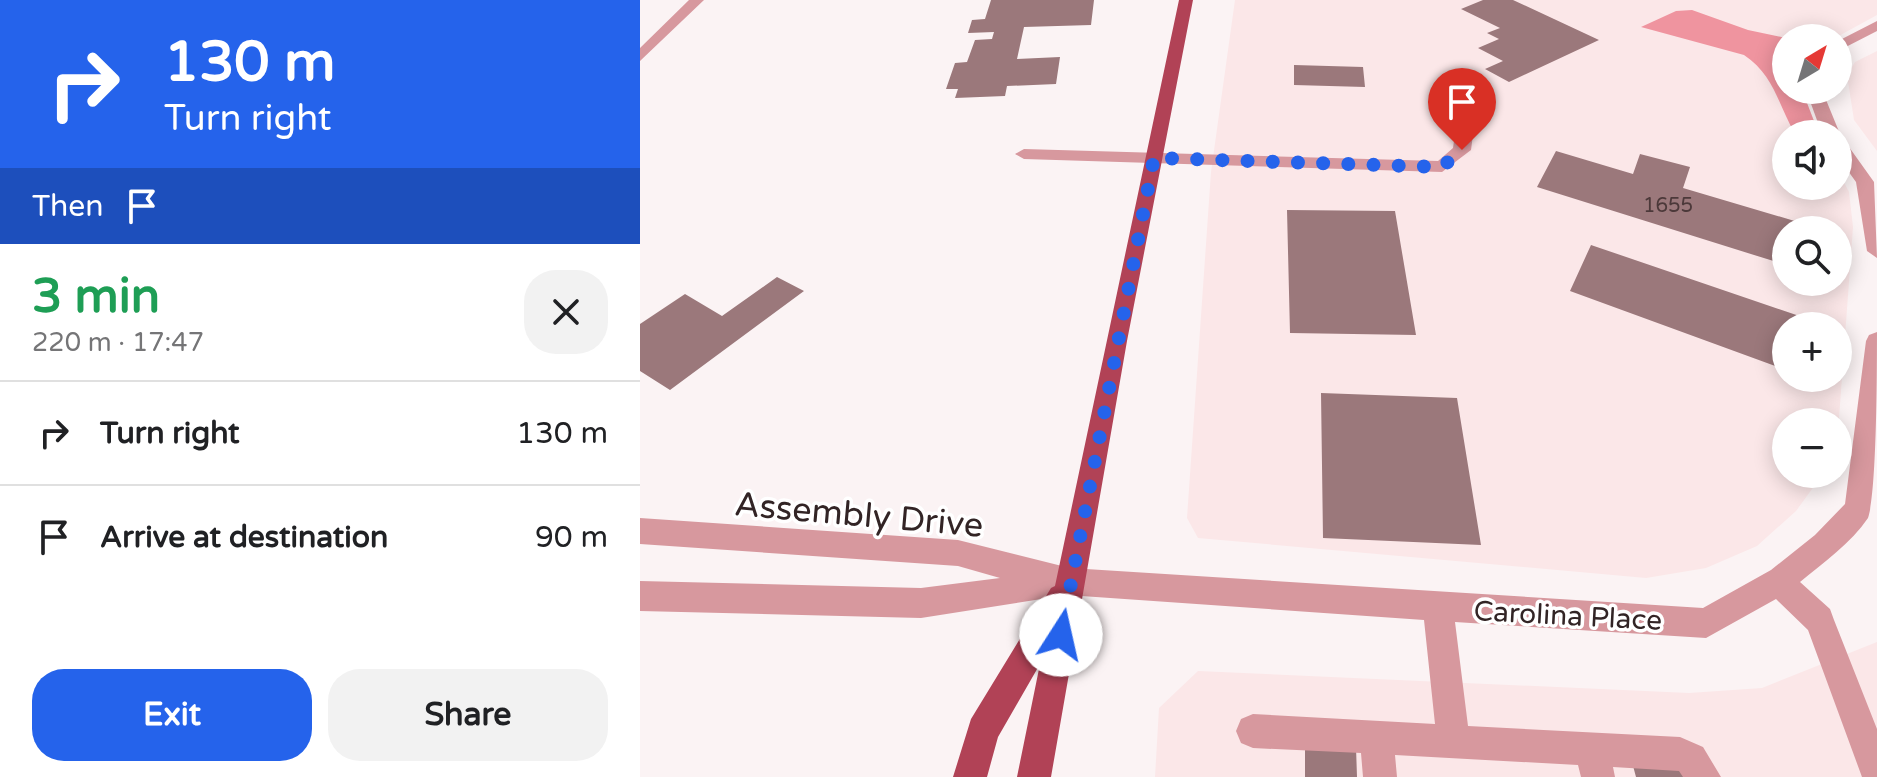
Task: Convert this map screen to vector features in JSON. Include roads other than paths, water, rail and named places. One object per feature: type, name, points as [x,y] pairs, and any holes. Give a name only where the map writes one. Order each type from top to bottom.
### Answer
[{"type":"main road","points":[[1034,777],[1186,0]]},
{"type":"main road","points":[[970,777],[983,731],[1070,582]]},
{"type":"street","points":[[640,56],[697,0]]},
{"type":"street","points":[[1852,39],[1877,25]]},
{"type":"street","points":[[1024,154],[1442,167],[1462,150],[1465,127],[1459,102]]},
{"type":"street","points":[[1852,164],[1865,182],[1877,251]]},
{"type":"street","name":"Carolina Place","points":[[1070,582],[1706,623],[1778,581],[1825,544],[1858,509],[1877,363],[1877,341]]},
{"type":"street","name":"Assembly Drive","points":[[640,531],[958,553],[1070,582]]},
{"type":"street","points":[[1778,581],[1819,620],[1877,773]]},
{"type":"street","points":[[640,596],[921,603],[1070,582]]},
{"type":"street","points":[[1438,607],[1453,741]]},
{"type":"street","points":[[1253,731],[1453,741],[1595,763],[1680,754],[1691,759],[1704,777]]},
{"type":"street","points":[[1377,737],[1380,777]]}]
